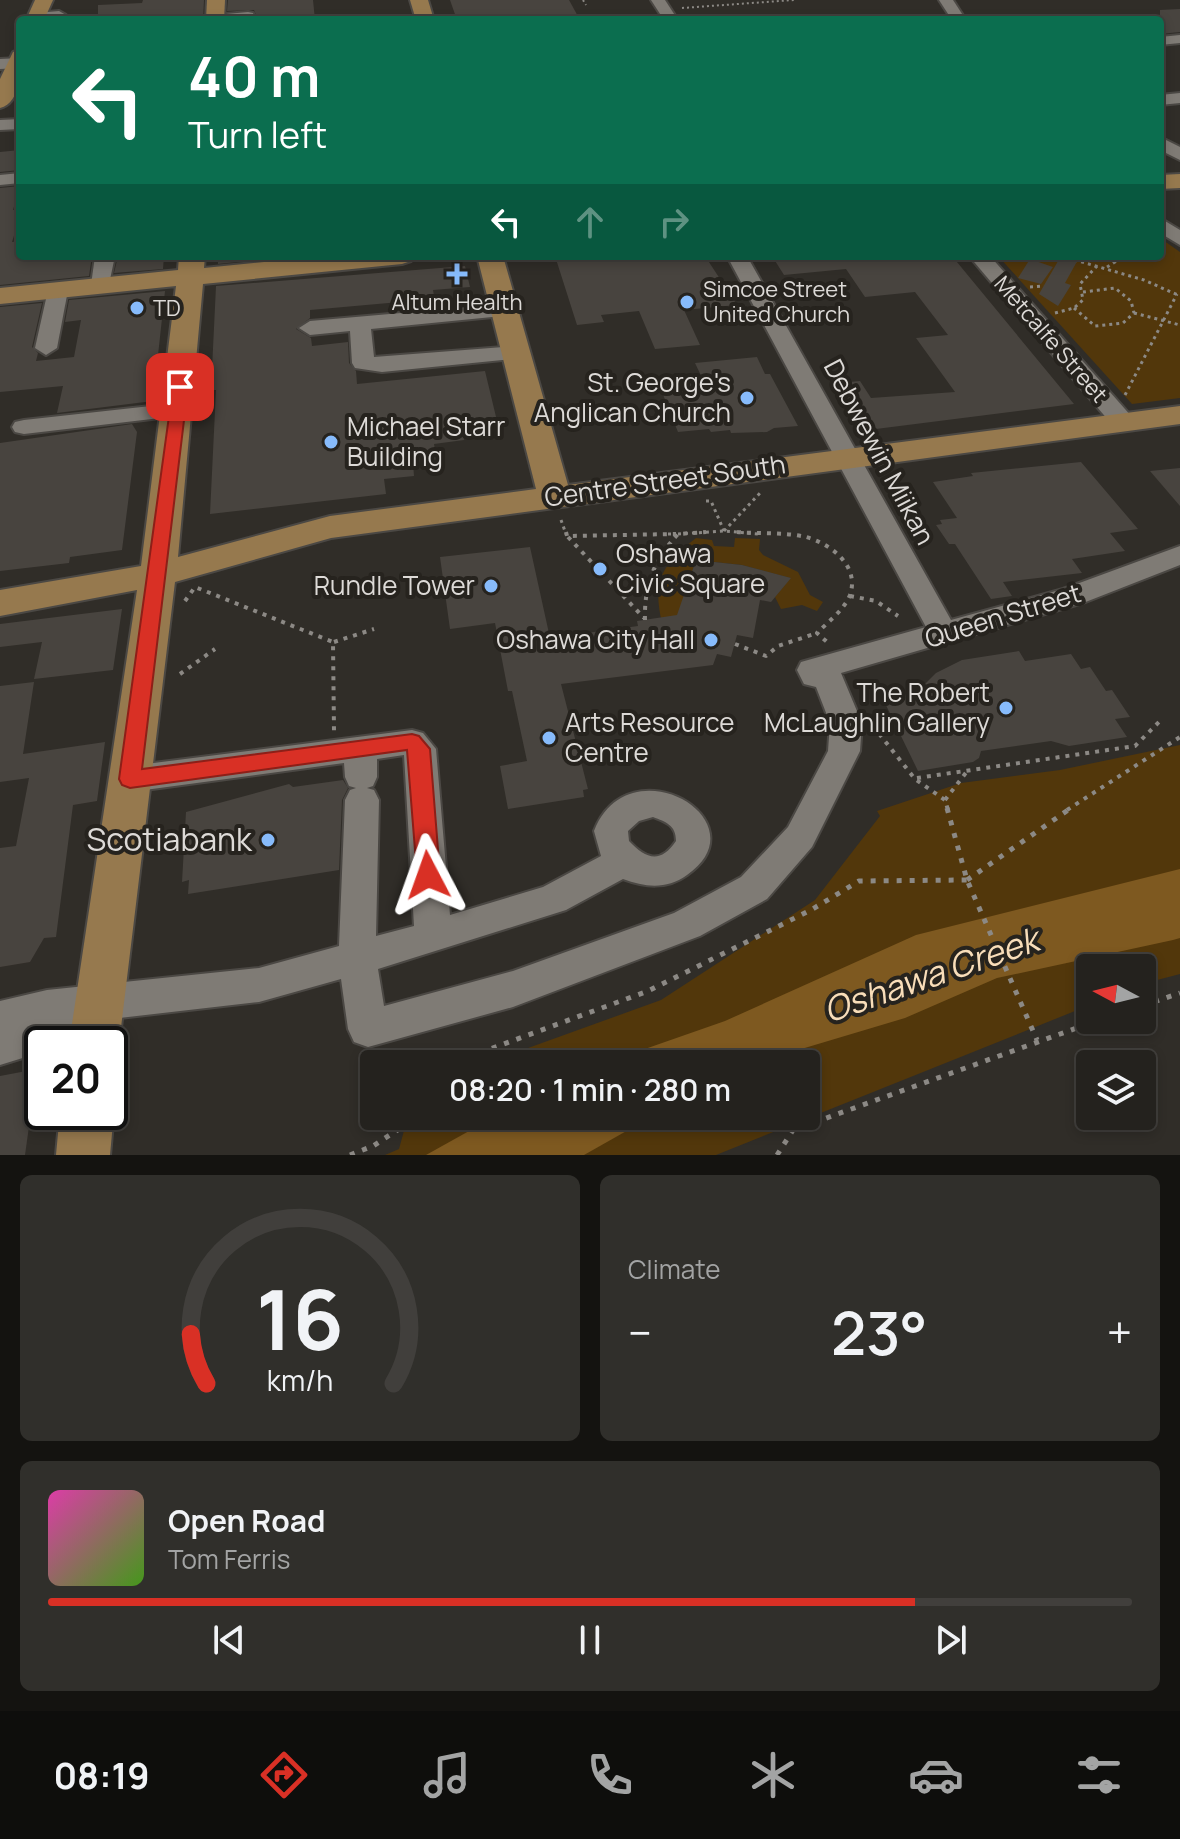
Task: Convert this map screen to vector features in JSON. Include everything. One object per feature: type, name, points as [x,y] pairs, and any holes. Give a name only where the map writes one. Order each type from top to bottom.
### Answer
[{"type":"main road","points":[[0,102],[14,61]]},
{"type":"main road","points":[[0,296],[101,285],[191,267],[325,260]]},
{"type":"main road","points":[[491,260],[562,511]]},
{"type":"main road","points":[[96,1024],[130,779],[170,588],[178,410],[191,267]]},
{"type":"main road","name":"Centre Street South","points":[[0,603],[170,588],[330,527],[562,511],[1123,410],[1180,415]]},
{"type":"main road","points":[[83,1155],[85,1130]]},
{"type":"street","points":[[38,12],[59,15]]},
{"type":"street","points":[[215,13],[248,16]]},
{"type":"street","points":[[101,285],[104,260]]},
{"type":"street","name":"Debwewin Miikan","points":[[739,260],[944,634]]},
{"type":"street","name":"Metcalfe Street","points":[[983,260],[1123,410]]},
{"type":"street","points":[[46,348],[58,290]]},
{"type":"street","points":[[310,328],[361,333],[504,310]]},
{"type":"street","points":[[361,333],[363,363],[382,365],[515,353]]},
{"type":"street","points":[[24,427],[178,410]]},
{"type":"street","name":"Queen Street","points":[[827,666],[1073,596],[1180,555]]},
{"type":"street","points":[[354,769],[364,955],[374,1027],[513,989],[687,925],[754,888],[800,837],[857,729],[834,725],[827,666]]},
{"type":"street","points":[[130,779],[354,769],[412,742],[420,749],[433,937]]},
{"type":"street","points":[[0,1046],[259,985],[433,937],[553,899],[622,862]]},
{"type":"street","points":[[0,1019],[47,1008],[96,1024]]},
{"type":"path","points":[[583,0],[586,5]]},
{"type":"path","points":[[664,10],[794,0]]},
{"type":"path","points":[[1076,260],[1144,280],[1178,295],[1123,410]]},
{"type":"path","points":[[1105,268],[1115,260]]},
{"type":"path","points":[[1048,314],[1074,308],[1083,300],[1080,284],[1097,266]]},
{"type":"path","points":[[1083,292],[1115,288],[1131,301],[1134,313]]},
{"type":"path","points":[[1074,308],[1095,326],[1123,323],[1134,313]]},
{"type":"path","points":[[1134,313],[1180,325]]},
{"type":"path","points":[[724,531],[763,489],[761,485]]},
{"type":"path","points":[[696,503],[711,501],[724,531]]},
{"type":"path","points":[[562,511],[567,536],[645,620],[646,581],[660,552],[678,534]]},
{"type":"path","points":[[567,536],[724,531],[780,536],[789,534],[831,548],[847,564],[852,581],[850,596],[817,633],[778,646],[766,656],[735,644]]},
{"type":"path","points":[[170,588],[195,587],[333,642],[374,629]]},
{"type":"path","points":[[850,596],[876,601],[898,616]]},
{"type":"path","points":[[817,633],[827,666]]},
{"type":"path","points":[[705,639],[720,641]]},
{"type":"path","points":[[333,642],[354,769]]},
{"type":"path","points":[[180,674],[215,649]]},
{"type":"path","points":[[915,779],[970,768],[1135,746],[1159,722]]},
{"type":"path","points":[[857,729],[876,732],[915,779],[945,800],[967,880],[1037,1040]]},
{"type":"path","points":[[487,1050],[648,991],[811,910],[859,881],[967,880],[1047,823],[1180,737]]},
{"type":"path","points":[[945,800],[970,768]]},
{"type":"path","points":[[1156,1001],[1180,993]]},
{"type":"path","points":[[777,1155],[793,1130],[1076,1027]]},
{"type":"path","points":[[350,1155],[373,1146],[398,1130]]},
{"type":"shaded area","points":[[1164,241],[1180,252],[1180,398],[1132,404],[1002,260],[1164,260]]},
{"type":"shaded area","points":[[696,538],[712,540],[714,546],[734,547],[735,538],[760,539],[759,550],[763,555],[798,572],[810,595],[823,602],[817,611],[802,605],[781,609],[775,597],[790,578],[742,565],[696,560],[684,595],[683,615],[662,623],[658,595],[662,574]]},
{"type":"shaded area","points":[[1180,745],[1180,974],[1156,980],[1156,954],[1076,954],[1076,1011],[820,1113],[820,1050],[523,1050],[661,1000],[815,900],[880,816],[877,811],[961,783],[1060,770]]},
{"type":"shaded area","points":[[404,1130],[778,1130],[716,1155],[385,1155],[399,1149]]},
{"type":"water","name":"Oshawa Creek","points":[[1180,869],[1180,938],[1107,954],[1076,954],[1076,961],[997,978],[905,1018],[798,1050],[642,1050],[725,1021],[916,935]]},
{"type":"water","points":[[471,1130],[628,1130],[584,1155],[426,1155]]},
{"type":"building","points":[[143,0],[204,0],[203,16],[98,16],[98,5],[142,3]]},
{"type":"building","points":[[228,0],[313,0],[315,16],[256,16],[254,10],[227,11]]},
{"type":"building","points":[[450,0],[569,0],[578,16],[456,16]]},
{"type":"building","points":[[1180,9],[1180,32],[1164,34],[1164,16],[1160,16],[1160,10]]},
{"type":"building","points":[[16,150],[16,170],[0,172],[0,152]]},
{"type":"building","points":[[16,186],[13,210],[16,210],[16,230],[12,242],[16,242],[16,260],[91,260],[89,276],[0,285],[0,188]]},
{"type":"building","points":[[117,260],[164,260],[163,269],[114,273]]},
{"type":"building","points":[[218,260],[256,260],[218,264]]},
{"type":"building","points":[[556,260],[708,260],[737,305],[684,310],[700,345],[655,349],[639,311],[601,315],[604,322],[577,325]]},
{"type":"building","points":[[775,260],[955,260],[1074,404],[868,430],[839,383],[860,381],[871,398],[955,392],[916,338],[948,335],[915,292],[865,297],[846,269],[784,275]]},
{"type":"building","points":[[1029,260],[1053,267],[1041,284],[1018,278]]},
{"type":"building","points":[[1059,260],[1078,260],[1065,283],[1071,285],[1058,306],[1039,294]]},
{"type":"building","name":"Michael Starr Building","points":[[465,266],[470,287],[433,290],[435,302],[412,304],[411,301],[310,310],[310,318],[296,329],[311,338],[312,346],[348,342],[349,363],[356,371],[357,384],[485,371],[497,421],[461,425],[464,440],[434,444],[437,461],[413,463],[414,476],[384,479],[386,494],[210,514],[216,390],[211,390],[216,286]]},
{"type":"building","points":[[165,291],[153,401],[57,413],[63,386],[0,392],[0,307],[42,303],[32,347],[38,353],[36,361],[74,357],[81,320],[65,322],[69,300]]},
{"type":"building","name":"St. George's Anglican Church","points":[[757,357],[765,374],[770,374],[798,426],[774,428],[767,432],[711,432],[709,429],[678,432],[660,387],[704,382],[695,363]]},
{"type":"building","points":[[132,424],[137,432],[122,550],[70,557],[69,563],[0,571],[0,443]]},
{"type":"building","points":[[1081,462],[1138,529],[1110,533],[1125,551],[1072,559],[1082,573],[1003,582],[1012,596],[991,599],[955,544],[949,544],[936,525],[942,524],[940,520],[957,518],[933,482],[973,476],[971,473]]},
{"type":"building","points":[[1180,468],[1180,506],[1150,471]]},
{"type":"building","points":[[530,547],[550,638],[638,626],[637,621],[677,615],[696,560],[742,565],[791,578],[771,602],[760,600],[753,638],[737,635],[731,657],[717,654],[713,665],[561,684],[588,789],[583,790],[584,797],[508,809],[500,766],[527,761],[512,691],[508,691],[495,623],[450,629],[440,557]]},
{"type":"building","points":[[122,609],[113,670],[34,679],[42,642],[0,647],[0,624]]},
{"type":"building","name":"The Robert McLaughlin Gallery","points":[[1019,651],[1025,661],[1071,654],[1081,669],[1090,667],[1106,691],[1112,690],[1130,717],[1115,719],[1127,737],[1069,746],[1051,741],[981,751],[979,758],[973,762],[918,771],[883,699],[917,692],[936,673],[962,660]]},
{"type":"building","points":[[34,682],[23,754],[105,742],[97,801],[73,805],[56,937],[44,938],[30,962],[0,967],[0,848],[16,846],[29,778],[0,782],[0,686]]},
{"type":"building","name":"Scotiabank","points":[[343,780],[348,788],[342,800],[339,870],[188,894],[189,880],[182,882],[186,812],[289,784],[293,787]]},
{"type":"building","points":[[24,1071],[24,1130],[28,1130],[25,1155],[0,1155],[0,1076]]},
{"type":"place","name":"Altum Health","points":[[457,274]]},
{"type":"place","name":"Simcoe Street United Church","points":[[687,302]]},
{"type":"place","name":"TD","points":[[137,308]]},
{"type":"place","name":"St. George's Anglican Church","points":[[747,398]]},
{"type":"place","name":"Michael Starr Building","points":[[331,442]]},
{"type":"place","name":"Oshawa Civic Square","points":[[600,569]]},
{"type":"place","name":"Rundle Tower","points":[[491,586]]},
{"type":"place","name":"Oshawa City Hall","points":[[711,640]]},
{"type":"place","name":"The Robert McLaughlin Gallery","points":[[1006,708]]},
{"type":"place","name":"Arts Resource Centre","points":[[549,738]]},
{"type":"place","name":"Scotiabank","points":[[268,840]]},
{"type":"route","points":[[180,387],[130,779],[412,742],[420,749],[428,875]]}]
